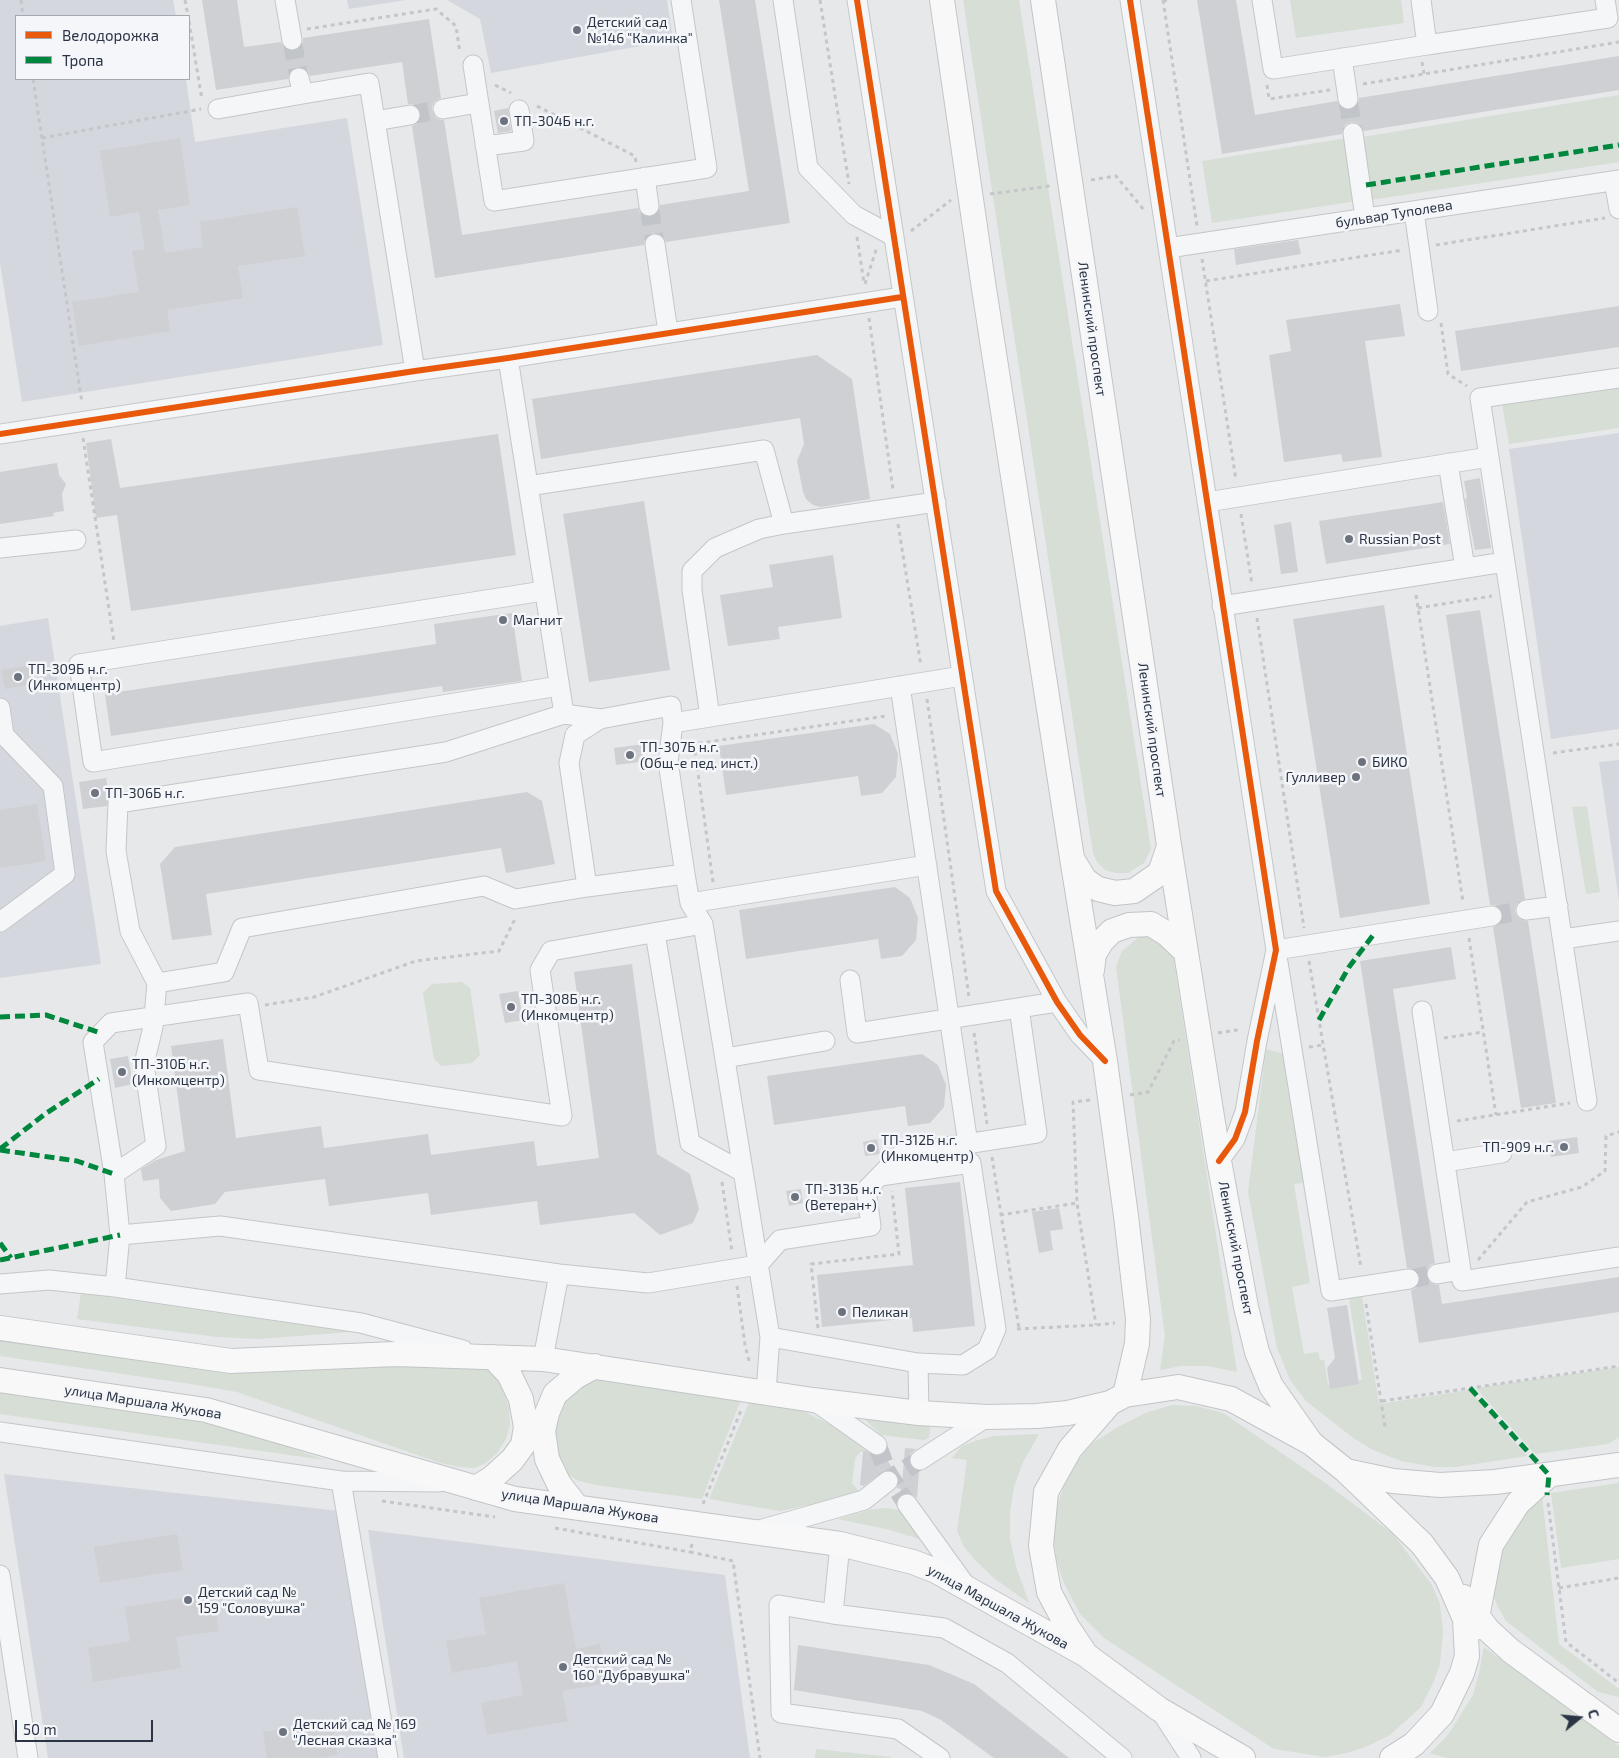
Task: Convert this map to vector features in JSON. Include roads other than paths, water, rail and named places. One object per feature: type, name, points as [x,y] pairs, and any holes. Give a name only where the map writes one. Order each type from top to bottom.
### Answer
[{"type":"main road","points":[[942,0],[983,282],[1105,1061],[1138,1319],[1137,1344],[1117,1399],[1070,1449],[1046,1492],[1041,1546],[1049,1592],[1068,1628],[1086,1655],[1159,1709],[1243,1758]]},
{"type":"main road","name":"Ленинский проспект","points":[[1042,0],[1169,845],[1219,1161],[1246,1308],[1256,1352],[1271,1386],[1311,1443]]},
{"type":"main road","points":[[1072,858],[1085,880],[1098,889],[1115,893],[1134,891],[1160,873],[1169,845]]},
{"type":"main road","points":[[1091,976],[1094,954],[1102,941],[1112,931],[1129,924],[1151,924],[1167,934],[1186,952]]},
{"type":"main road","points":[[0,1328],[230,1361],[396,1354],[544,1359],[812,1400],[919,1413],[987,1417],[1068,1413],[1117,1399],[1178,1388],[1231,1399],[1311,1443],[1346,1470],[1422,1544],[1488,1630],[1511,1651],[1619,1730]]},
{"type":"main road","points":[[468,1485],[492,1478],[512,1460],[523,1445],[526,1427],[521,1399],[509,1374],[494,1358]]},
{"type":"main road","points":[[578,1507],[559,1484],[547,1459],[543,1431],[547,1413],[555,1394],[575,1377],[595,1366]]},
{"type":"main road","name":"улица Маршала Жукова","points":[[0,1380],[206,1410],[515,1499],[840,1544],[912,1562],[936,1571],[1086,1655]]},
{"type":"main road","points":[[1392,1758],[1414,1744],[1442,1714],[1462,1673],[1467,1656],[1478,1618],[1491,1545],[1518,1503],[1548,1485],[1614,1465]]},
{"type":"main road","points":[[1346,1470],[1393,1481],[1440,1485],[1495,1482],[1548,1485]]},
{"type":"main road","points":[[1448,1578],[1466,1620],[1467,1656]]},
{"type":"street","points":[[285,0],[292,36]]},
{"type":"street","points":[[474,69],[494,201],[707,168],[681,0]]},
{"type":"street","points":[[783,0],[808,168],[854,215],[894,240]]},
{"type":"street","points":[[857,0],[996,891],[1057,1002],[1080,1035],[1105,1061]]},
{"type":"street","points":[[1130,0],[1208,502],[1222,606],[1332,1292],[1409,1279]]},
{"type":"street","points":[[1262,0],[1273,69],[1608,18],[1605,0]]},
{"type":"street","points":[[1421,0],[1428,45]]},
{"type":"street","points":[[1342,58],[1348,100]]},
{"type":"street","points":[[211,109],[301,86],[369,83],[415,371]]},
{"type":"street","points":[[485,146],[524,141],[523,103]]},
{"type":"street","points":[[443,109],[478,104]]},
{"type":"street","points":[[375,121],[410,115]]},
{"type":"street","points":[[1353,133],[1365,218]]},
{"type":"street","points":[[642,177],[649,206]]},
{"type":"street","points":[[1617,180],[1619,209]]},
{"type":"street","name":"бульвар Туполева","points":[[1167,242],[1200,243],[1617,180]]},
{"type":"street","points":[[1414,211],[1434,313]]},
{"type":"street","points":[[655,244],[668,332]]},
{"type":"street","points":[[0,434],[902,297]]},
{"type":"street","points":[[508,358],[543,591],[564,714]]},
{"type":"street","points":[[1583,1101],[1563,939],[1480,398],[1619,378]]},
{"type":"street","points":[[528,486],[764,450],[784,524]]},
{"type":"street","points":[[1208,502],[1489,457]]},
{"type":"street","points":[[1448,464],[1465,568]]},
{"type":"street","points":[[710,716],[692,590],[692,571],[715,548],[759,529],[936,502]]},
{"type":"street","points":[[0,548],[76,540]]},
{"type":"street","points":[[1222,606],[1505,562]]},
{"type":"street","points":[[543,591],[79,664],[93,762],[559,686]]},
{"type":"street","points":[[673,723],[962,676]]},
{"type":"street","points":[[900,686],[968,1144]]},
{"type":"street","points":[[114,1174],[156,1146],[144,1064],[152,1027],[157,983],[130,931],[116,851],[118,804],[446,752],[564,714],[600,718],[671,706],[673,723],[668,762],[685,874],[690,904],[703,924],[770,1337],[757,1391]]},
{"type":"street","points":[[0,708],[4,735],[53,786],[65,874],[0,922]]},
{"type":"street","points":[[587,887],[569,763],[575,735],[600,718]]},
{"type":"street","points":[[690,904],[927,865]]},
{"type":"street","points":[[157,983],[224,972],[242,928],[484,886],[516,899],[685,874]]},
{"type":"street","points":[[1526,910],[1558,906]]},
{"type":"street","points":[[1276,950],[1492,916]]},
{"type":"street","points":[[115,1287],[120,1235],[114,1174],[93,1042],[111,1023],[248,1003],[259,1070],[562,1116],[540,970],[551,951],[703,924]]},
{"type":"street","points":[[1563,939],[1619,931]]},
{"type":"street","points":[[655,933],[690,1143],[743,1172]]},
{"type":"street","points":[[1219,1161],[1235,1139],[1245,1112],[1257,1041],[1276,950]]},
{"type":"street","points":[[850,980],[858,1033],[1057,1002]]},
{"type":"street","points":[[120,1235],[220,1226],[559,1274],[648,1283],[758,1264],[780,1240],[870,1226],[866,1190],[901,1154],[1037,1132],[1019,1008]]},
{"type":"street","points":[[1422,1011],[1462,1280],[1619,1257]]},
{"type":"street","points":[[725,1058],[825,1041]]},
{"type":"street","points":[[1445,1162],[1502,1153]]},
{"type":"street","points":[[770,1337],[918,1362],[963,1364],[987,1350],[996,1329],[971,1163],[880,1176]]},
{"type":"street","points":[[1437,1274],[1460,1268]]},
{"type":"street","points":[[544,1359],[559,1274]]},
{"type":"street","points":[[0,1284],[49,1280],[115,1287],[360,1323],[494,1358]]},
{"type":"street","points":[[918,1362],[919,1413]]},
{"type":"street","points":[[812,1400],[877,1445]]},
{"type":"street","points":[[920,1460],[987,1417]]},
{"type":"street","points":[[0,1432],[341,1481],[468,1485]]},
{"type":"street","points":[[341,1481],[388,1758]]},
{"type":"street","points":[[752,1532],[896,1489],[968,1590]]},
{"type":"street","points":[[833,1614],[840,1544]]},
{"type":"street","points":[[0,1575],[28,1758]]},
{"type":"street","points":[[940,1758],[898,1729],[782,1713],[779,1605],[944,1628],[1006,1663],[1122,1758]]},
{"type":"street","points":[[1159,1709],[1191,1758]]},
{"type":"tunnel","points":[[292,40],[299,78]]},
{"type":"tunnel","points":[[1348,99],[1353,133]]},
{"type":"tunnel","points":[[410,115],[443,109]]},
{"type":"tunnel","points":[[649,206],[655,244]]},
{"type":"tunnel","points":[[1492,916],[1526,910]]},
{"type":"tunnel","points":[[1409,1279],[1437,1274]]},
{"type":"tunnel","points":[[877,1445],[890,1479],[920,1460]]},
{"type":"tunnel","points":[[899,1492],[907,1504]]},
{"type":"place","name":"Детский сад №146 \"Калинка\"","points":[[577,30]]},
{"type":"place","name":"ТП-304Б н.г.","points":[[504,121]]},
{"type":"place","name":"Russian Post","points":[[1349,539]]},
{"type":"place","name":"Магнит","points":[[503,620]]},
{"type":"place","name":"ТП-309Б н.г. (Инкомцентр)","points":[[18,677]]},
{"type":"place","name":"ТП-307Б н.г. (Общ-е пед. инст.)","points":[[630,755]]},
{"type":"place","name":"БИКО","points":[[1362,762]]},
{"type":"place","name":"Гулливер","points":[[1356,777]]},
{"type":"place","name":"ТП-306Б н.г.","points":[[95,793]]},
{"type":"place","name":"ТП-308Б н.г. (Инкомцентр)","points":[[511,1007]]},
{"type":"place","name":"ТП-310Б н.г. (Инкомцентр)","points":[[122,1072]]},
{"type":"place","name":"ТП-909 н.г.","points":[[1564,1147]]},
{"type":"place","name":"ТП-312Б н.г. (Инкомцентр)","points":[[871,1148]]},
{"type":"place","name":"ТП-313Б н.г. (Ветеран+)","points":[[795,1197]]},
{"type":"place","name":"Пеликан","points":[[842,1312]]},
{"type":"place","name":"Детский сад № 159 \"Соловушка\"","points":[[188,1600]]},
{"type":"place","name":"Детский сад № 160 \"Дубравушка\"","points":[[563,1667]]},
{"type":"place","name":"Детский сад № 169 \"Лесная сказка\"","points":[[283,1732]]}]
